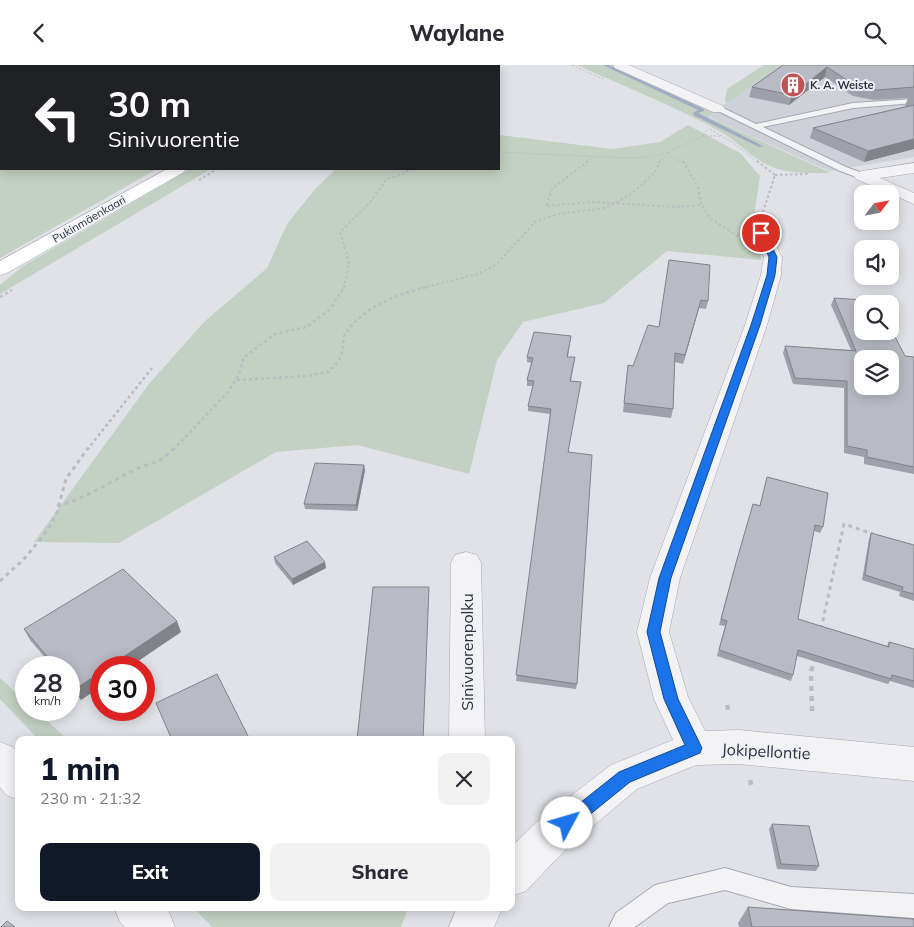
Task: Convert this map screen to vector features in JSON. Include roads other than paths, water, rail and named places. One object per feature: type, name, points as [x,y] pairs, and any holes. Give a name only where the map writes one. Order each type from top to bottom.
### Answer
[{"type":"main road","name":"Pukinmäenkaari","points":[[0,269],[176,170]]},
{"type":"street","points":[[619,65],[718,109]]},
{"type":"street","points":[[862,176],[914,168]]},
{"type":"street","points":[[862,176],[914,199]]},
{"type":"street","points":[[695,748],[671,699],[653,632],[665,578],[756,325],[771,275],[773,257],[765,241]]},
{"type":"street","name":"Sinivuorenpolku","points":[[466,563],[467,736]]},
{"type":"street","name":"Jokipellontie","points":[[515,872],[552,835],[624,777],[695,748],[739,747],[914,764]]},
{"type":"street","points":[[0,759],[15,777]]},
{"type":"street","points":[[139,911],[154,927]]},
{"type":"street","points":[[470,927],[480,911]]},
{"type":"lane","points":[[755,127],[819,110],[854,104],[914,101]]},
{"type":"lane","points":[[718,109],[843,169],[862,176]]},
{"type":"lane","points":[[621,927],[624,921],[663,893],[725,879],[791,898],[914,906]]},
{"type":"waterway","points":[[605,65],[702,110],[695,113],[761,146]]},
{"type":"place","name":"K. A. Weiste","points":[[793,85]]}]
